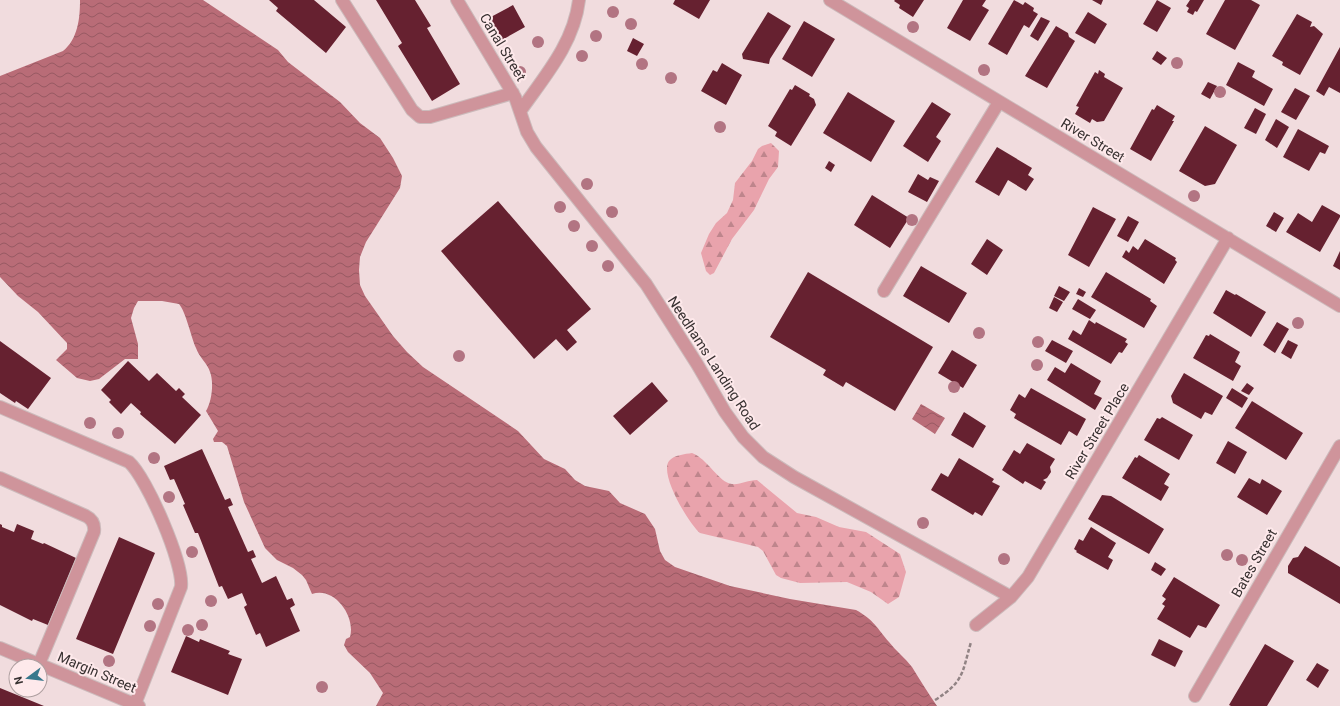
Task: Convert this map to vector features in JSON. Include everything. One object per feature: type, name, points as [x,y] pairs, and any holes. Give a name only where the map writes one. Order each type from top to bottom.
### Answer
[{"type":"street","points":[[342,0],[417,116],[430,117],[513,93]]},
{"type":"street","name":"Canal Street","points":[[457,0],[513,93],[521,110]]},
{"type":"street","points":[[521,110],[566,44],[576,16],[579,0]]},
{"type":"street","name":"River Street","points":[[830,0],[1340,306]]},
{"type":"street","points":[[884,291],[998,102]]},
{"type":"street","name":"Needhams Landing Road","points":[[521,110],[528,132],[536,147],[646,284],[697,364],[725,412],[754,449],[794,478],[1011,597]]},
{"type":"street","name":"River Street Place","points":[[976,624],[1011,597],[1028,577],[1228,238]]},
{"type":"street","points":[[0,407],[128,462],[139,475],[163,522],[180,573],[181,587],[137,705]]},
{"type":"street","name":"Bates Street","points":[[1195,696],[1340,446]]},
{"type":"street","points":[[0,478],[86,516],[90,519],[94,526],[94,532],[42,658]]},
{"type":"street","name":"Margin Street","points":[[0,648],[24,658]]},
{"type":"street","name":"Margin Street","points":[[48,668],[137,705]]},
{"type":"path","points":[[935,700],[956,685],[960,679],[976,624]]},
{"type":"green space","points":[[771,143],[779,151],[778,167],[769,179],[754,210],[732,239],[714,273],[710,275],[706,271],[701,253],[709,234],[716,223],[727,213],[733,200],[735,183],[752,161],[758,149]]},
{"type":"green space","points":[[692,453],[703,460],[727,483],[735,484],[757,480],[797,513],[816,517],[839,527],[866,532],[900,554],[906,572],[899,597],[888,604],[871,592],[847,582],[800,583],[781,578],[776,575],[763,551],[758,547],[700,533],[689,520],[677,498],[668,476],[667,467],[669,461],[674,457]]},
{"type":"water","points":[[80,0],[203,0],[278,50],[288,62],[340,102],[360,123],[380,138],[393,158],[402,176],[400,188],[366,242],[360,257],[359,270],[360,285],[365,296],[393,336],[407,352],[423,367],[518,431],[544,459],[565,469],[575,480],[585,486],[609,491],[620,503],[645,514],[655,529],[660,551],[665,560],[675,567],[730,586],[790,599],[856,610],[867,617],[875,624],[912,667],[937,706],[376,706],[383,693],[370,673],[348,652],[344,645],[346,639],[350,637],[351,629],[350,620],[342,605],[328,594],[312,594],[306,580],[302,575],[293,568],[277,560],[265,548],[244,502],[227,446],[222,442],[214,442],[213,439],[218,431],[206,411],[211,397],[211,376],[209,369],[197,351],[184,313],[179,304],[162,301],[138,301],[131,318],[138,344],[138,359],[125,359],[99,379],[90,381],[77,378],[56,360],[67,349],[67,343],[38,312],[18,296],[0,277],[0,76],[63,51],[72,40],[77,28],[79,21]]},
{"type":"water","points":[[921,404],[945,418],[935,434],[912,419]]},
{"type":"building","points":[[269,0],[314,0],[346,27],[326,53],[276,11],[278,8]]},
{"type":"building","points":[[376,0],[415,0],[431,26],[427,28],[460,84],[432,101],[398,46],[402,43]]},
{"type":"building","points":[[675,0],[710,0],[699,19],[673,4]]},
{"type":"building","points":[[924,0],[913,17],[899,8],[900,5],[894,1]]},
{"type":"building","points":[[963,0],[986,0],[982,6],[989,10],[970,41],[947,28]]},
{"type":"building","points":[[1014,0],[1023,5],[1025,2],[1034,8],[1033,11],[1038,14],[1029,28],[1024,25],[1007,55],[988,44]]},
{"type":"building","points":[[1092,0],[1103,0],[1101,5]]},
{"type":"building","points":[[1157,0],[1171,8],[1157,32],[1143,24]]},
{"type":"building","points":[[1190,0],[1204,0],[1197,12],[1195,11],[1193,15],[1187,12],[1189,8],[1186,6]]},
{"type":"building","points":[[1225,0],[1251,0],[1260,5],[1235,50],[1206,34]]},
{"type":"building","points":[[513,5],[525,27],[502,40],[489,18]]},
{"type":"building","points":[[768,12],[791,26],[770,59],[769,64],[743,59],[742,54]]},
{"type":"building","points":[[1088,12],[1107,24],[1095,44],[1075,33]]},
{"type":"building","points":[[1297,14],[1312,22],[1310,27],[1314,26],[1323,34],[1300,75],[1282,65],[1283,62],[1272,56]]},
{"type":"building","points":[[1041,17],[1050,21],[1038,41],[1030,36]]},
{"type":"building","points":[[804,21],[835,39],[812,77],[782,59]]},
{"type":"building","points":[[1056,26],[1068,33],[1069,37],[1075,41],[1047,88],[1025,76]]},
{"type":"building","points":[[633,38],[644,44],[637,56],[627,51]]},
{"type":"building","points":[[1340,47],[1340,93],[1329,87],[1324,96],[1316,91]]},
{"type":"building","points":[[1157,51],[1167,58],[1161,65],[1152,59]]},
{"type":"building","points":[[1238,62],[1255,71],[1252,77],[1273,89],[1264,106],[1226,85]]},
{"type":"building","points":[[722,63],[742,75],[726,105],[701,91],[713,70],[717,72]]},
{"type":"building","points":[[1099,70],[1105,74],[1104,77],[1123,88],[1104,121],[1097,122],[1092,119],[1090,123],[1075,114],[1079,107],[1076,106],[1095,72],[1098,74]]},
{"type":"building","points":[[1208,82],[1217,86],[1210,99],[1201,94]]},
{"type":"building","points":[[795,85],[810,94],[809,96],[814,99],[816,105],[791,146],[775,136],[777,132],[768,126],[790,89],[792,90]]},
{"type":"building","points":[[1295,88],[1310,96],[1296,120],[1281,112]]},
{"type":"building","points":[[848,92],[895,121],[871,162],[823,133]]},
{"type":"building","points":[[932,102],[951,114],[936,137],[941,141],[928,162],[903,146]]},
{"type":"building","points":[[1157,105],[1175,116],[1172,121],[1174,121],[1151,161],[1130,149],[1152,109],[1154,110]]},
{"type":"building","points":[[1255,108],[1266,114],[1256,134],[1244,128]]},
{"type":"building","points":[[1276,119],[1289,127],[1277,148],[1265,140]]},
{"type":"building","points":[[1205,126],[1237,145],[1215,184],[1205,186],[1179,171]]},
{"type":"building","points":[[1298,129],[1329,146],[1325,154],[1320,152],[1309,171],[1283,157]]},
{"type":"building","points":[[997,147],[1032,168],[1028,175],[1034,179],[1026,191],[1008,180],[999,196],[975,182]]},
{"type":"building","points":[[829,161],[835,165],[831,172],[825,168]]},
{"type":"building","points":[[918,174],[928,180],[930,177],[939,181],[927,202],[908,192]]},
{"type":"building","points":[[872,195],[909,218],[890,248],[854,225]]},
{"type":"building","points":[[498,201],[591,309],[567,330],[577,342],[567,351],[556,339],[534,359],[441,251]]},
{"type":"building","points":[[1322,205],[1340,215],[1340,217],[1320,252],[1286,232],[1298,213],[1312,222]]},
{"type":"building","points":[[1093,207],[1116,219],[1089,267],[1068,255]]},
{"type":"building","points":[[1274,212],[1284,218],[1276,232],[1266,226]]},
{"type":"building","points":[[1128,216],[1139,222],[1128,242],[1117,236]]},
{"type":"building","points":[[987,239],[1003,250],[987,275],[971,264]]},
{"type":"building","points":[[1145,239],[1176,258],[1175,260],[1177,262],[1164,284],[1122,257],[1126,250],[1129,253],[1133,246],[1138,250]]},
{"type":"building","points":[[1340,251],[1340,270],[1333,266]]},
{"type":"building","points":[[921,266],[967,293],[949,323],[903,296]]},
{"type":"building","points":[[808,272],[933,347],[895,411],[846,382],[843,387],[823,375],[826,370],[770,337]]},
{"type":"building","points":[[1106,272],[1151,299],[1150,301],[1157,306],[1144,328],[1091,297]]},
{"type":"building","points":[[1059,286],[1070,292],[1064,301],[1054,296]]},
{"type":"building","points":[[1079,288],[1086,292],[1083,297],[1076,294]]},
{"type":"building","points":[[1226,290],[1235,295],[1236,294],[1266,312],[1251,337],[1213,313]]},
{"type":"building","points":[[1054,297],[1063,302],[1057,312],[1049,308]]},
{"type":"building","points":[[1078,299],[1096,310],[1090,319],[1072,309]]},
{"type":"building","points":[[1089,320],[1095,324],[1096,322],[1127,339],[1125,342],[1128,344],[1122,353],[1119,352],[1111,364],[1068,339],[1073,330],[1081,335]]},
{"type":"building","points":[[1277,322],[1289,329],[1275,353],[1263,345]]},
{"type":"building","points":[[1210,334],[1240,352],[1235,362],[1241,366],[1233,381],[1193,358],[1206,335],[1209,336]]},
{"type":"building","points":[[1052,340],[1073,351],[1066,363],[1045,351]]},
{"type":"building","points":[[1288,340],[1298,345],[1291,359],[1281,353]]},
{"type":"building","points":[[0,341],[51,378],[28,409],[16,401],[15,403],[0,393]]},
{"type":"building","points":[[952,350],[977,365],[963,388],[938,373]]},
{"type":"building","points":[[128,361],[149,381],[157,373],[176,391],[179,388],[185,394],[182,397],[201,415],[175,444],[140,414],[141,412],[131,403],[121,414],[109,402],[111,400],[101,390]]},
{"type":"building","points":[[1071,363],[1101,381],[1094,394],[1102,398],[1095,410],[1047,380],[1055,367],[1065,373]]},
{"type":"building","points":[[1184,373],[1223,396],[1212,415],[1205,412],[1201,419],[1173,403],[1171,396]]},
{"type":"building","points":[[652,382],[668,401],[630,435],[613,416]]},
{"type":"building","points":[[1247,383],[1254,388],[1249,395],[1241,391]]},
{"type":"building","points":[[1031,388],[1086,419],[1077,436],[1069,431],[1061,445],[1014,418],[1016,414],[1010,410],[1019,394],[1025,398]]},
{"type":"building","points":[[1232,388],[1248,398],[1242,408],[1226,398]]},
{"type":"building","points":[[1252,401],[1303,433],[1286,460],[1235,428]]},
{"type":"building","points":[[964,412],[986,426],[973,448],[951,435]]},
{"type":"building","points":[[1162,417],[1193,435],[1179,460],[1144,440],[1157,418],[1160,419]]},
{"type":"building","points":[[1228,441],[1247,452],[1235,474],[1216,463]]},
{"type":"building","points":[[1027,443],[1055,459],[1050,467],[1051,472],[1047,478],[1043,480],[1046,482],[1041,490],[1025,481],[1023,484],[1002,470],[1014,450],[1020,454]]},
{"type":"building","points":[[202,449],[225,500],[230,498],[233,505],[228,507],[248,552],[253,550],[256,557],[251,559],[262,583],[276,576],[287,600],[292,598],[295,605],[290,608],[300,631],[266,647],[260,633],[256,635],[244,607],[247,605],[242,593],[228,599],[222,586],[219,587],[198,533],[195,533],[183,505],[185,504],[174,479],[170,480],[164,466]]},
{"type":"building","points":[[1139,455],[1170,474],[1164,484],[1169,487],[1161,501],[1122,478],[1135,457],[1137,458]]},
{"type":"building","points":[[959,458],[994,479],[992,482],[1000,486],[982,516],[975,512],[973,515],[931,490],[941,473],[948,477]]},
{"type":"building","points":[[1249,478],[1260,484],[1262,479],[1282,491],[1267,515],[1237,497]]},
{"type":"building","points":[[1102,495],[1111,496],[1164,529],[1149,554],[1088,519]]},
{"type":"building","points":[[0,524],[2,527],[14,532],[17,524],[34,531],[31,539],[43,544],[44,543],[76,558],[48,625],[33,619],[32,621],[0,605]]},
{"type":"building","points":[[1091,527],[1116,543],[1108,557],[1113,560],[1108,570],[1076,552],[1077,551],[1074,549],[1079,539],[1083,541]]},
{"type":"building","points":[[119,537],[155,553],[113,654],[76,639]]},
{"type":"building","points":[[1305,546],[1340,567],[1340,604],[1288,573],[1288,566],[1293,558],[1298,557]]},
{"type":"building","points":[[1155,562],[1166,569],[1161,576],[1151,570]]},
{"type":"building","points":[[1174,577],[1220,605],[1206,628],[1198,625],[1190,638],[1157,619],[1165,606],[1162,604],[1166,599],[1162,596]]},
{"type":"building","points":[[186,636],[199,642],[200,639],[230,651],[228,654],[242,659],[228,695],[171,672]]},
{"type":"building","points":[[1159,639],[1183,651],[1175,667],[1151,655]]},
{"type":"building","points":[[1265,644],[1294,661],[1267,706],[1229,705]]},
{"type":"building","points":[[1317,663],[1329,670],[1318,688],[1306,680]]},
{"type":"building","points":[[0,688],[8,691],[8,698],[24,698],[44,706],[0,706]]}]
